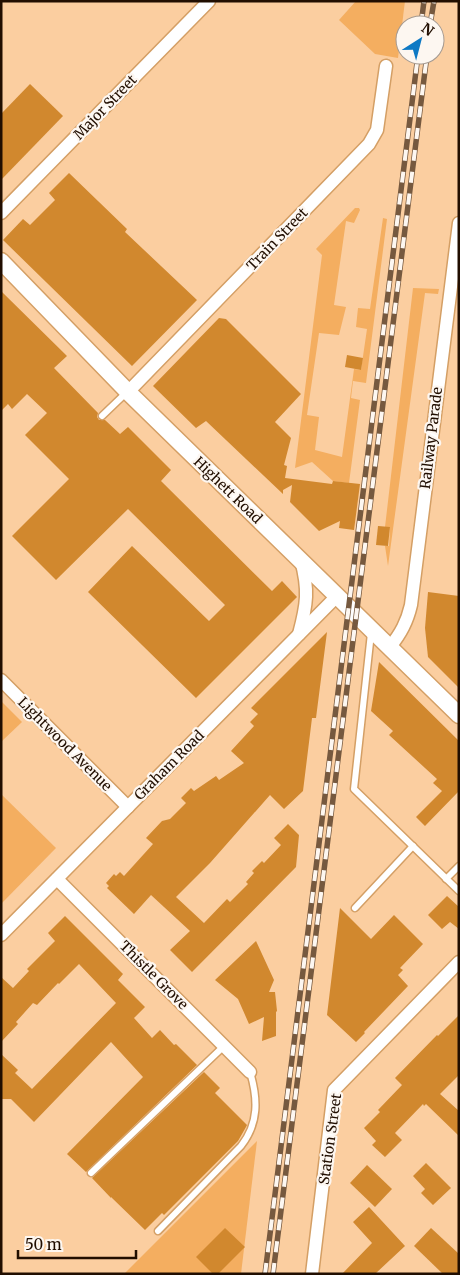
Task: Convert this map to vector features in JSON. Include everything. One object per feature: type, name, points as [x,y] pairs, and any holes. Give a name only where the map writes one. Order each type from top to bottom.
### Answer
[{"type":"street","name":"Major Street","points":[[1,213],[209,1]]},
{"type":"street","name":"Train Street","points":[[128,392],[369,144],[377,130],[386,66]]},
{"type":"street","name":"Railway Parade","points":[[390,647],[401,634],[407,622],[411,605],[459,223]]},
{"type":"street","name":"Highett Road","points":[[2,263],[128,392],[459,714]]},
{"type":"street","points":[[299,634],[307,598],[306,582],[301,560]]},
{"type":"street","name":"Graham Road","points":[[1,935],[337,596]]},
{"type":"street","name":"Lightwood Avenue","points":[[1,680],[128,807]]},
{"type":"street","name":"Thistle Grove","points":[[57,879],[250,1072]]},
{"type":"street","name":"Station Street","points":[[312,1274],[334,1090],[459,962]]},
{"type":"lane","points":[[102,416],[128,392]]},
{"type":"lane","points":[[372,629],[354,789],[459,891]]},
{"type":"lane","points":[[355,908],[413,846]]},
{"type":"lane","points":[[446,879],[459,866]]},
{"type":"lane","points":[[91,1173],[224,1046]]},
{"type":"lane","points":[[158,1231],[242,1146],[249,1136],[256,1106],[255,1089],[250,1072]]},
{"type":"shaded area","points":[[356,1],[405,1],[403,15],[395,15],[395,57],[375,54],[339,20]]},
{"type":"shaded area","points":[[355,208],[360,210],[354,223],[346,221],[334,305],[346,307],[339,335],[319,333],[307,415],[319,417],[315,450],[342,457],[354,369],[361,370],[367,329],[356,327],[358,308],[370,309],[383,218],[387,219],[366,383],[353,381],[351,398],[360,400],[349,483],[333,481],[312,462],[295,468],[322,255],[316,249]]},
{"type":"shaded area","points":[[413,288],[439,289],[438,294],[425,293],[388,566],[385,546],[389,546],[390,528],[385,527]]},
{"type":"shaded area","points":[[1,701],[22,722],[1,742]]},
{"type":"shaded area","points":[[1,794],[56,848],[1,904]]},
{"type":"shaded area","points":[[257,1141],[241,1274],[124,1274]]},
{"type":"building","points":[[30,84],[63,116],[1,180],[1,114]]},
{"type":"building","points":[[69,173],[127,229],[125,232],[197,300],[132,366],[3,240],[23,219],[30,225],[55,200],[49,193]]},
{"type":"building","points":[[1,291],[67,356],[54,368],[98,413],[97,417],[99,420],[105,420],[120,434],[128,427],[171,470],[161,481],[272,591],[282,581],[297,597],[196,698],[88,592],[132,546],[209,621],[225,605],[128,509],[56,580],[12,536],[69,479],[25,435],[47,413],[27,394],[12,409],[8,404],[1,411]]},
{"type":"building","points":[[219,318],[226,319],[301,394],[275,422],[291,438],[284,465],[287,466],[285,478],[332,484],[333,481],[360,484],[354,530],[339,528],[340,521],[319,531],[290,502],[292,485],[283,490],[283,494],[206,421],[196,428],[153,386]]},
{"type":"building","points":[[347,355],[363,358],[361,370],[345,367]]},
{"type":"building","points":[[378,526],[390,527],[388,546],[376,545]]},
{"type":"building","points":[[428,592],[459,596],[459,688],[428,657],[425,628]]},
{"type":"building","points":[[327,632],[316,718],[312,718],[303,791],[284,809],[270,795],[210,863],[176,897],[204,923],[227,899],[230,902],[248,884],[246,882],[254,873],[252,871],[262,861],[264,863],[281,845],[274,838],[288,824],[299,835],[296,867],[192,972],[170,950],[190,931],[151,895],[134,914],[107,888],[109,886],[106,883],[114,874],[116,876],[120,872],[124,876],[153,844],[146,838],[162,821],[170,819],[186,803],[181,798],[191,788],[194,791],[216,776],[219,780],[244,763],[231,751],[254,726],[250,722],[258,714],[251,708]]},
{"type":"building","points":[[379,662],[459,741],[459,791],[425,826],[416,817],[442,791],[433,783],[437,779],[389,735],[393,731],[371,711]]},
{"type":"building","points":[[447,896],[459,907],[459,929],[450,922],[442,929],[428,915]]},
{"type":"building","points":[[340,908],[371,939],[394,915],[423,944],[400,968],[403,970],[398,975],[408,986],[356,1042],[327,1015]]},
{"type":"building","points":[[65,916],[123,974],[118,980],[145,1007],[134,1018],[152,1038],[160,1030],[197,1065],[86,1172],[67,1154],[143,1077],[111,1042],[34,1122],[11,1099],[1,1099],[1,1054],[18,1070],[15,1073],[32,1089],[116,1003],[79,964],[37,1005],[33,1003],[16,1022],[18,1024],[1,1042],[1,977],[13,988],[29,971],[27,969],[55,941],[48,933]]},
{"type":"building","points":[[256,941],[274,980],[269,992],[275,992],[277,1011],[276,1036],[262,1041],[264,1017],[249,1024],[238,999],[215,980]]},
{"type":"building","points":[[459,1015],[459,1075],[440,1094],[459,1111],[459,1136],[426,1104],[424,1106],[423,1104],[395,1133],[402,1140],[385,1157],[372,1145],[376,1141],[364,1128],[402,1085],[395,1078]]},
{"type":"building","points":[[204,1072],[220,1088],[215,1093],[247,1125],[238,1141],[164,1215],[162,1213],[145,1230],[92,1178]]},
{"type":"building","points":[[426,1163],[451,1188],[433,1205],[421,1193],[425,1189],[413,1176]]},
{"type":"building","points":[[367,1165],[392,1189],[375,1207],[350,1183]]},
{"type":"building","points":[[369,1207],[405,1246],[375,1274],[342,1274],[372,1243],[353,1222]]},
{"type":"building","points":[[225,1228],[245,1247],[218,1274],[213,1274],[196,1257]]},
{"type":"building","points":[[431,1228],[459,1254],[459,1274],[443,1274],[414,1246]]},
{"type":"railway","points":[[422,15],[424,1]]},
{"type":"railway","points":[[432,15],[434,1]]},
{"type":"railway","points":[[265,1274],[417,65]]},
{"type":"railway","points":[[273,1274],[426,65]]}]
